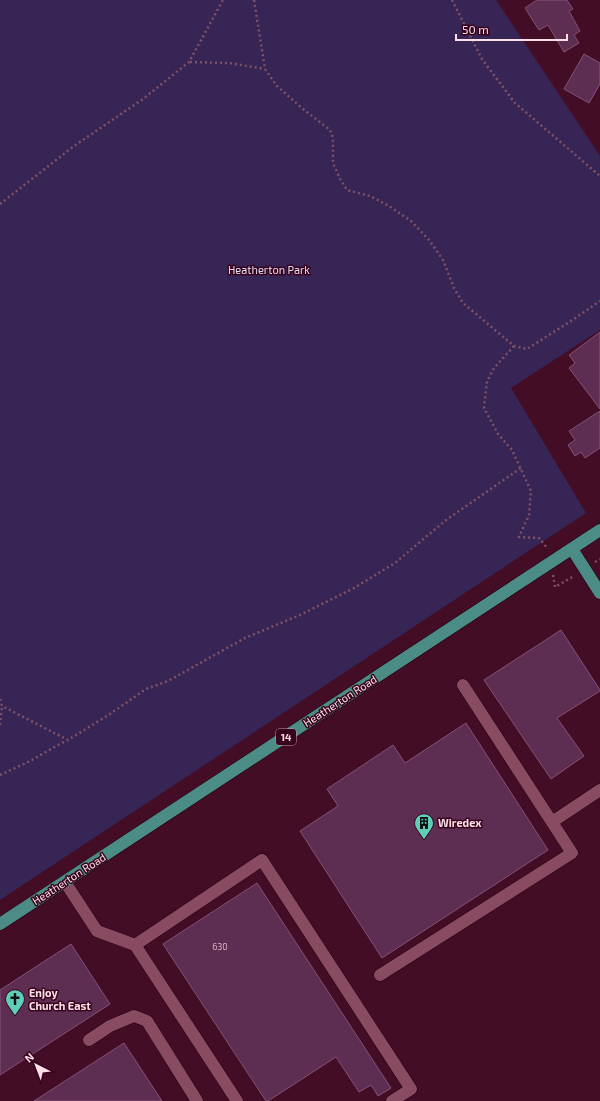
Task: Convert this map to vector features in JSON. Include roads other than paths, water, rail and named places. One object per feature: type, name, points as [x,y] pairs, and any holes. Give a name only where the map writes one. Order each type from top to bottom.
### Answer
[{"type":"main road","name":"Heatherton Road","points":[[0,924],[600,530]]},
{"type":"main road","points":[[572,549],[600,593]]},
{"type":"lane","points":[[380,976],[572,853],[463,685]]},
{"type":"lane","points":[[552,822],[600,790]]},
{"type":"lane","points":[[135,945],[262,860],[410,1089],[392,1101]]},
{"type":"lane","points":[[64,882],[97,931],[135,945],[237,1101]]},
{"type":"lane","points":[[89,1040],[110,1026],[134,1016],[147,1021],[197,1101]]},
{"type":"place","name":"Wiredex","points":[[424,840]]},
{"type":"place","name":"Enjoy Church East","points":[[15,1016]]},
{"type":"park label","name":"Heatherton Park","points":[[269,270]]}]
